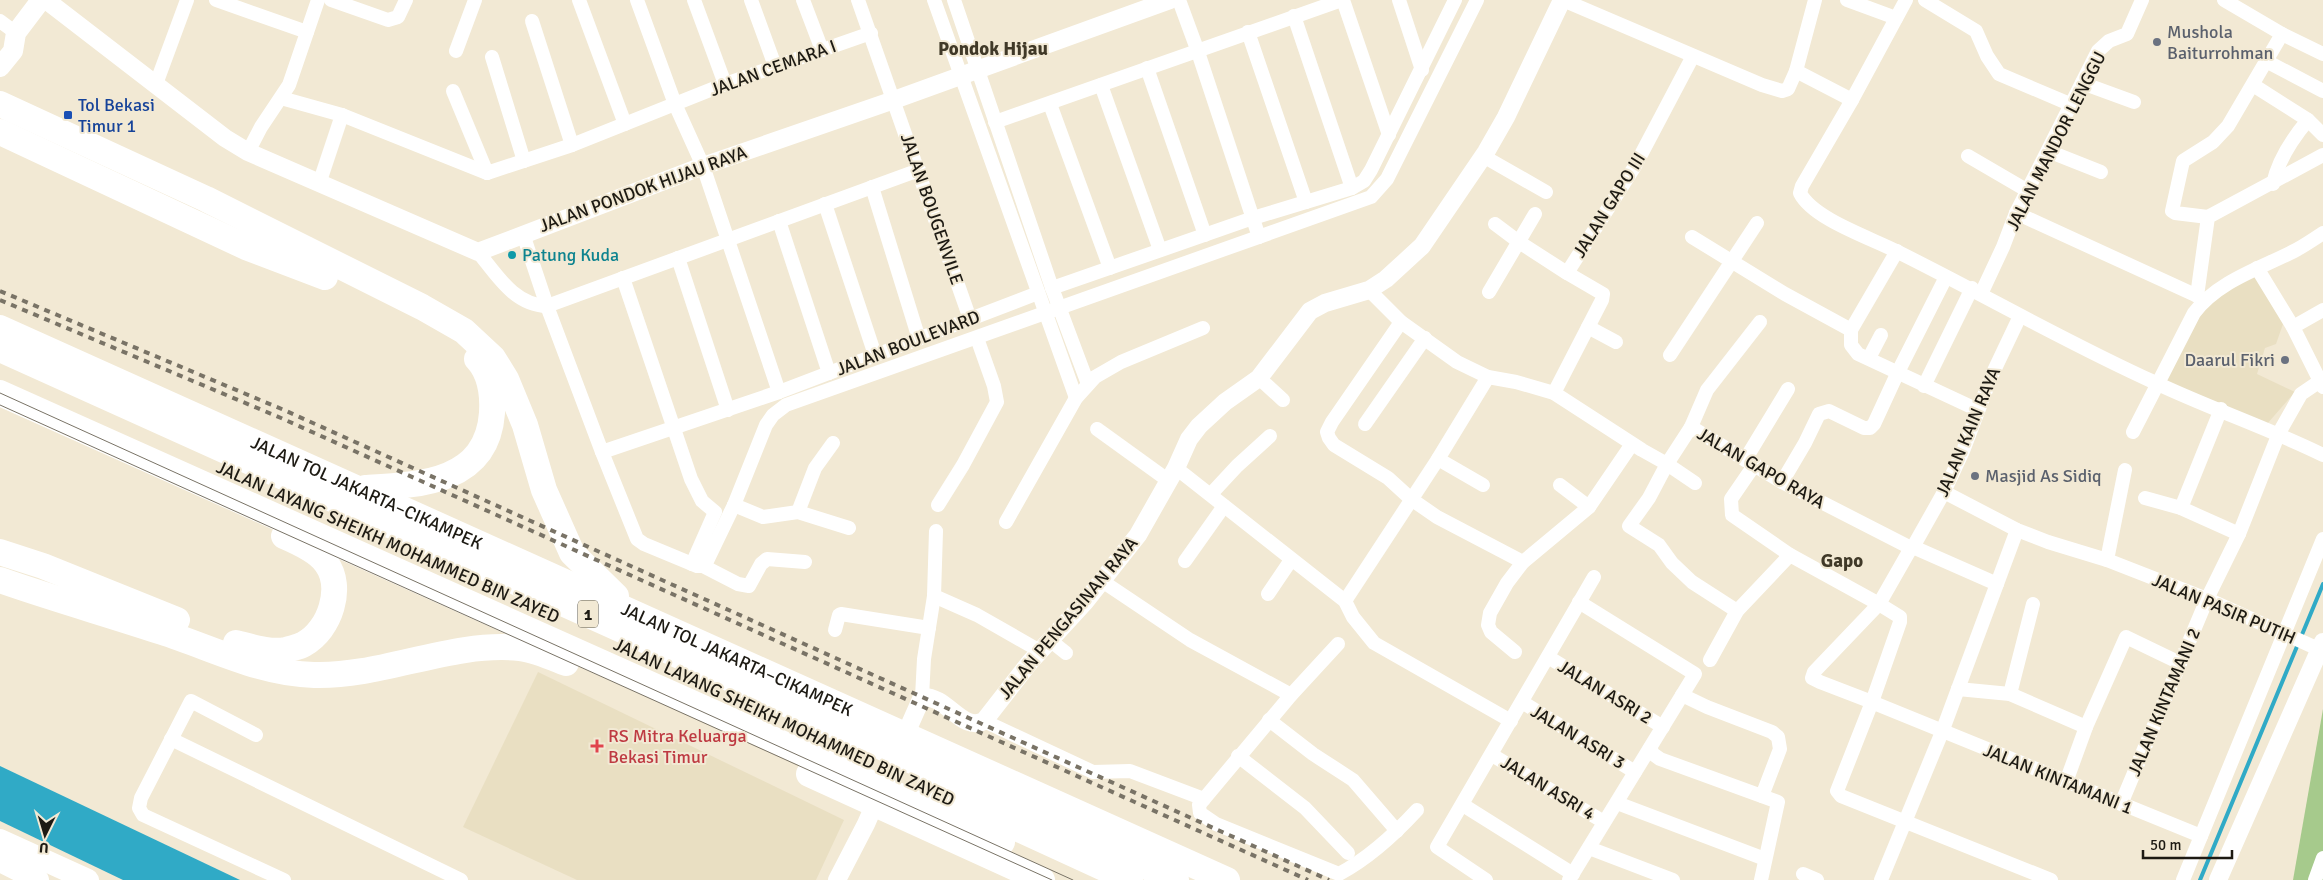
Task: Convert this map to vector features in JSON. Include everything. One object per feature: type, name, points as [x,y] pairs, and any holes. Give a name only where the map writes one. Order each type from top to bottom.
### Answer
[{"type":"highway","points":[[0,104],[16,130],[246,247],[295,264],[418,316],[462,342],[480,362],[488,378],[493,401],[491,421],[480,449],[454,473],[434,481],[416,485],[359,488]]},
{"type":"highway","points":[[16,130],[206,199],[422,307],[464,331],[492,358],[506,380],[524,425],[544,490],[572,553],[606,588],[637,614]]},
{"type":"highway","name":"JALAN TOL JAKARTA–CIKAMPEK","points":[[0,328],[1227,880]]},
{"type":"highway","name":"JALAN LAYANG SHEIKH MOHAMMED BIN ZAYED","points":[[0,349],[1176,880]]},
{"type":"highway","name":"JALAN LAYANG SHEIKH MOHAMMED BIN ZAYED","points":[[0,368],[1130,880]]},
{"type":"highway","name":"1","points":[[0,393],[1087,880]]},
{"type":"highway","points":[[0,400],[294,540],[325,561],[334,574],[335,590],[327,617],[314,637],[304,644],[284,650],[259,649],[226,640],[43,566],[0,552]]},
{"type":"highway","points":[[0,580],[163,632],[246,662],[284,672],[314,675],[352,673],[462,651],[507,647],[534,651],[592,674],[1042,880]]},
{"type":"main road","points":[[0,67],[13,51],[8,34],[41,0]]},
{"type":"main road","points":[[0,840],[45,875]]},
{"type":"main road","points":[[0,861],[45,875],[88,880]]},
{"type":"street","points":[[46,0],[225,138],[248,152],[319,184],[478,252],[520,300],[534,306],[547,306],[919,170]]},
{"type":"street","points":[[156,84],[187,0]]},
{"type":"street","points":[[216,0],[307,32]]},
{"type":"street","points":[[248,152],[261,127],[289,85],[318,0]]},
{"type":"street","points":[[331,0],[388,20],[398,17],[406,0]]},
{"type":"street","points":[[456,51],[475,0]]},
{"type":"street","points":[[579,0],[625,124]]},
{"type":"street","points":[[637,0],[675,104],[703,166],[779,392]]},
{"type":"street","points":[[694,0],[725,84]]},
{"type":"street","points":[[751,0],[774,66]]},
{"type":"street","points":[[803,0],[822,50]]},
{"type":"street","name":"JALAN BOUGENVILE","points":[[858,0],[970,319]]},
{"type":"street","points":[[934,0],[1076,398]]},
{"type":"street","name":"JALAN PONDOK HIJAU RAYA","points":[[478,252],[703,166],[894,100],[1170,0]]},
{"type":"street","points":[[1179,0],[1259,237]]},
{"type":"street","points":[[995,122],[1050,104],[1197,49],[1343,0],[1389,135]]},
{"type":"street","points":[[1400,0],[1422,70]]},
{"type":"street","points":[[1052,288],[1253,218],[1352,188],[1364,181],[1422,70],[1455,0]]},
{"type":"street","points":[[697,565],[707,561],[734,505],[766,425],[781,408],[977,338],[1059,306],[1371,197],[1387,179],[1477,0]]},
{"type":"street","points":[[1562,0],[1629,26],[1692,56],[1762,85],[1782,91],[1788,89],[1796,71],[1814,0]]},
{"type":"street","name":"JALAN PENGASINAN RAYA","points":[[984,720],[1045,646],[1102,582],[1138,535],[1181,454],[1199,426],[1226,402],[1259,378],[1310,311],[1325,303],[1369,290],[1386,279],[1422,246],[1483,156],[1506,117],[1562,0]]},
{"type":"street","points":[[1847,0],[1896,18]]},
{"type":"street","points":[[1906,0],[1852,100],[1806,179],[1800,193],[1806,202],[1815,210],[1976,291],[2020,316],[2157,384],[2279,433],[2323,455]]},
{"type":"street","points":[[1925,0],[1976,31],[1987,56],[1999,74],[2072,105]]},
{"type":"street","name":"JALAN MANDOR LENGGU","points":[[1924,386],[1976,291],[2003,247],[2016,213],[2098,51],[2109,41],[2127,34],[2142,0]]},
{"type":"street","points":[[2224,0],[2282,34],[2323,54]]},
{"type":"street","points":[[958,1],[995,122],[1052,288],[1088,384]]},
{"type":"street","points":[[1294,16],[1352,188]]},
{"type":"street","points":[[0,21],[8,34]]},
{"type":"street","points":[[532,21],[572,145]]},
{"type":"street","points":[[1248,32],[1306,202]]},
{"type":"street","name":"JALAN CEMARA I","points":[[487,173],[572,145],[725,84],[870,33]]},
{"type":"street","points":[[2282,34],[2228,126],[2207,146],[2183,162],[2172,211],[2208,217],[2273,184],[2323,155]]},
{"type":"street","name":"JALAN GAPO III","points":[[1554,393],[1602,300],[1603,294],[1567,273],[1635,166],[1692,56]]},
{"type":"street","points":[[492,57],[524,161]]},
{"type":"street","points":[[2266,60],[2323,91]]},
{"type":"street","points":[[1146,68],[1205,235]]},
{"type":"street","points":[[1796,71],[1852,100]]},
{"type":"street","points":[[2082,83],[2134,102]]},
{"type":"street","points":[[1101,85],[1160,250]]},
{"type":"street","points":[[2253,85],[2308,120],[2323,135]]},
{"type":"street","points":[[453,91],[487,173]]},
{"type":"street","points":[[281,98],[342,115],[487,173]]},
{"type":"street","points":[[1050,104],[1110,268]]},
{"type":"street","points":[[319,184],[342,115]]},
{"type":"street","points":[[2273,184],[2276,170],[2284,154],[2308,120]]},
{"type":"street","points":[[2048,151],[2101,172]]},
{"type":"street","points":[[1483,156],[1546,192]]},
{"type":"street","points":[[1968,156],[2028,191]]},
{"type":"street","points":[[872,187],[918,339]]},
{"type":"street","points":[[825,204],[875,355]]},
{"type":"street","points":[[2016,213],[2200,297]]},
{"type":"street","points":[[1489,292],[1536,214]]},
{"type":"street","points":[[2133,432],[2194,313],[2200,297],[2208,217]]},
{"type":"street","points":[[779,221],[829,373]]},
{"type":"street","points":[[1670,355],[1757,223]]},
{"type":"street","points":[[1495,224],[1567,273]]},
{"type":"street","points":[[2200,297],[2296,250],[2323,233]]},
{"type":"street","points":[[523,234],[547,306],[637,539],[644,544],[738,584],[749,586],[761,564],[767,559],[806,562]]},
{"type":"street","points":[[1692,237],[1851,330]]},
{"type":"street","points":[[1897,251],[1851,330],[1851,343],[1854,350],[1924,386],[1978,410]]},
{"type":"street","points":[[678,258],[728,410]]},
{"type":"street","points":[[2257,268],[2293,327],[2322,382]]},
{"type":"street","points":[[1782,482],[1805,443],[1819,414],[1828,411],[1864,428],[1870,428],[1874,424],[1946,277]]},
{"type":"street","points":[[623,278],[694,485],[702,500],[715,512],[697,565]]},
{"type":"street","points":[[1369,290],[1401,322],[1447,356],[1488,377],[1516,382],[1554,393],[1632,444],[1667,464],[1694,484]]},
{"type":"street","name":"JALAN BOULEVARD","points":[[602,452],[779,392],[1038,293]]},
{"type":"street","points":[[2293,327],[2323,310]]},
{"type":"street","name":"JALAN KAIN RAYA","points":[[1872,702],[1812,678],[1814,672],[1879,604],[1912,548],[1944,492],[2020,316]]},
{"type":"street","points":[[1401,322],[1332,422],[1327,433],[1334,445],[1388,478],[1411,499],[1462,532],[1523,562]]},
{"type":"street","points":[[1691,427],[1707,390],[1760,322]]},
{"type":"street","points":[[1588,326],[1616,342]]},
{"type":"street","points":[[1006,522],[1076,398],[1088,384],[1100,374],[1121,362],[1203,328]]},
{"type":"street","points":[[1870,358],[1881,335]]},
{"type":"street","points":[[938,505],[997,402],[994,386],[977,338]]},
{"type":"street","points":[[1365,424],[1425,338]]},
{"type":"street","points":[[1345,601],[1438,459],[1488,377]]},
{"type":"street","points":[[1259,378],[1283,400]]},
{"type":"street","name":"JALAN KINTAMANI 2","points":[[2121,804],[2207,599],[2239,534],[2279,433],[2301,394],[2322,382]]},
{"type":"street","points":[[1788,389],[1731,499],[1732,515],[1790,556],[1900,617],[1872,702],[1836,791],[1841,796],[2051,880]]},
{"type":"street","points":[[2182,508],[2221,409]]},
{"type":"street","name":"JALAN GAPO RAYA","points":[[1737,611],[1692,582],[1672,563],[1659,545],[1630,528],[1629,523],[1649,498],[1667,464],[1691,427],[1782,482],[1912,548],[1997,584]]},
{"type":"street","points":[[1097,429],[1172,474],[1211,494],[1291,560],[1345,601],[1353,617],[1374,644],[1511,721]]},
{"type":"street","points":[[1211,494],[1237,466],[1270,436]]},
{"type":"street","points":[[798,512],[815,468],[833,443]]},
{"type":"street","points":[[1516,652],[1491,632],[1488,622],[1490,613],[1507,583],[1523,562],[1589,507],[1632,444]]},
{"type":"street","points":[[1438,459],[1483,485]]},
{"type":"street","points":[[2107,560],[2125,470]]},
{"type":"street","points":[[1560,485],[1589,507]]},
{"type":"street","name":"JALAN PASIR PUTIH","points":[[1944,492],[2017,530],[2048,542],[2107,560],[2207,599],[2288,637],[2319,647]]},
{"type":"street","points":[[2145,498],[2182,508],[2239,534]]},
{"type":"street","points":[[734,505],[762,517],[798,512],[848,528]]},
{"type":"street","points":[[1185,561],[1224,506]]},
{"type":"street","points":[[1881,880],[1942,732],[2017,530]]},
{"type":"street","points":[[837,880],[866,824],[920,700],[934,596],[936,531]]},
{"type":"street","points":[[2183,880],[2288,637],[2323,539]]},
{"type":"street","points":[[1710,660],[1737,611],[1790,556]]},
{"type":"street","points":[[1268,594],[1291,560]]},
{"type":"street","points":[[1486,880],[1437,847],[1594,577]]},
{"type":"street","points":[[1102,582],[1190,640],[1291,695]]},
{"type":"street","points":[[934,596],[1045,646],[1066,653]]},
{"type":"street","points":[[1463,805],[1571,877],[1695,674],[1579,602]]},
{"type":"street","points":[[2010,694],[2033,604]]},
{"type":"street","points":[[835,630],[840,614],[929,628]]},
{"type":"street","points":[[2066,782],[2086,728],[2126,636],[2180,663]]},
{"type":"street","points":[[1338,644],[1238,756],[1199,805],[1200,813],[1216,824],[1339,874],[1357,864],[1397,831],[1417,810]]},
{"type":"street","points":[[2218,880],[2319,647]]},
{"type":"street","name":"JALAN ASRI 2","points":[[1548,657],[1663,727]]},
{"type":"street","points":[[1958,690],[2010,694],[2086,728]]},
{"type":"street","points":[[1682,695],[1706,707],[1772,732],[1778,737],[1780,749],[1762,796]]},
{"type":"street","points":[[920,700],[936,699],[967,723],[976,724],[984,720],[1093,772],[1130,771],[1204,799]]},
{"type":"street","points":[[256,735],[191,701],[141,798],[139,808],[141,812],[284,880]]},
{"type":"street","name":"JALAN ASRI 3","points":[[1522,702],[1635,772]]},
{"type":"street","name":"JALAN KINTAMANI 1","points":[[1872,702],[2201,836]]},
{"type":"street","points":[[1269,720],[1313,754],[1353,780],[1397,831]]},
{"type":"street","points":[[171,739],[440,876],[461,880]]},
{"type":"street","points":[[1650,748],[1653,754],[1660,759],[1778,802],[1761,880]]},
{"type":"street","name":"JALAN ASRI 4","points":[[1492,754],[1604,822]]},
{"type":"street","points":[[1238,756],[1305,808],[1348,854]]},
{"type":"street","points":[[1616,802],[1765,859]]},
{"type":"street","points":[[1589,848],[1673,880]]},
{"type":"street","points":[[2315,880],[2323,858]]},
{"type":"street","points":[[1803,874],[1817,880]]},
{"type":"shaded area","points":[[2257,274],[2283,324],[2276,344],[2265,348],[2257,374],[2295,392],[2267,424],[2161,381],[2207,301]]},
{"type":"shaded area","name":"RS Mitra Keluarga Bekasi Timur","points":[[538,672],[844,820],[816,880],[577,880],[463,827]]},
{"type":"green space","points":[[2323,709],[2323,880],[2293,880]]},
{"type":"water","points":[[0,766],[240,880],[123,880],[0,821]]},
{"type":"waterway","points":[[2301,637],[2323,584]]},
{"type":"waterway","points":[[2200,880],[2298,644]]},
{"type":"tram line","points":[[0,393],[1073,880]]},
{"type":"tram line","points":[[0,405],[1052,880]]},
{"type":"railway","points":[[0,291],[284,410],[1329,880]]},
{"type":"railway","points":[[0,300],[281,418],[1308,880]]},
{"type":"place","name":"Mushola Baiturrohman","points":[[2157,42]]},
{"type":"place","name":"Tol Bekasi Timur 1","points":[[68,115]]},
{"type":"place","name":"Patung Kuda","points":[[512,255]]},
{"type":"place","name":"Daarul Fikri","points":[[2285,360]]},
{"type":"place","name":"Masjid As Sidiq","points":[[1975,476]]},
{"type":"place","name":"RS Mitra Keluarga Bekasi Timur","points":[[597,746]]},
{"type":"district","name":"Pondok Hijau","points":[[993,48]]},
{"type":"district","name":"Gapo","points":[[1842,560]]}]
